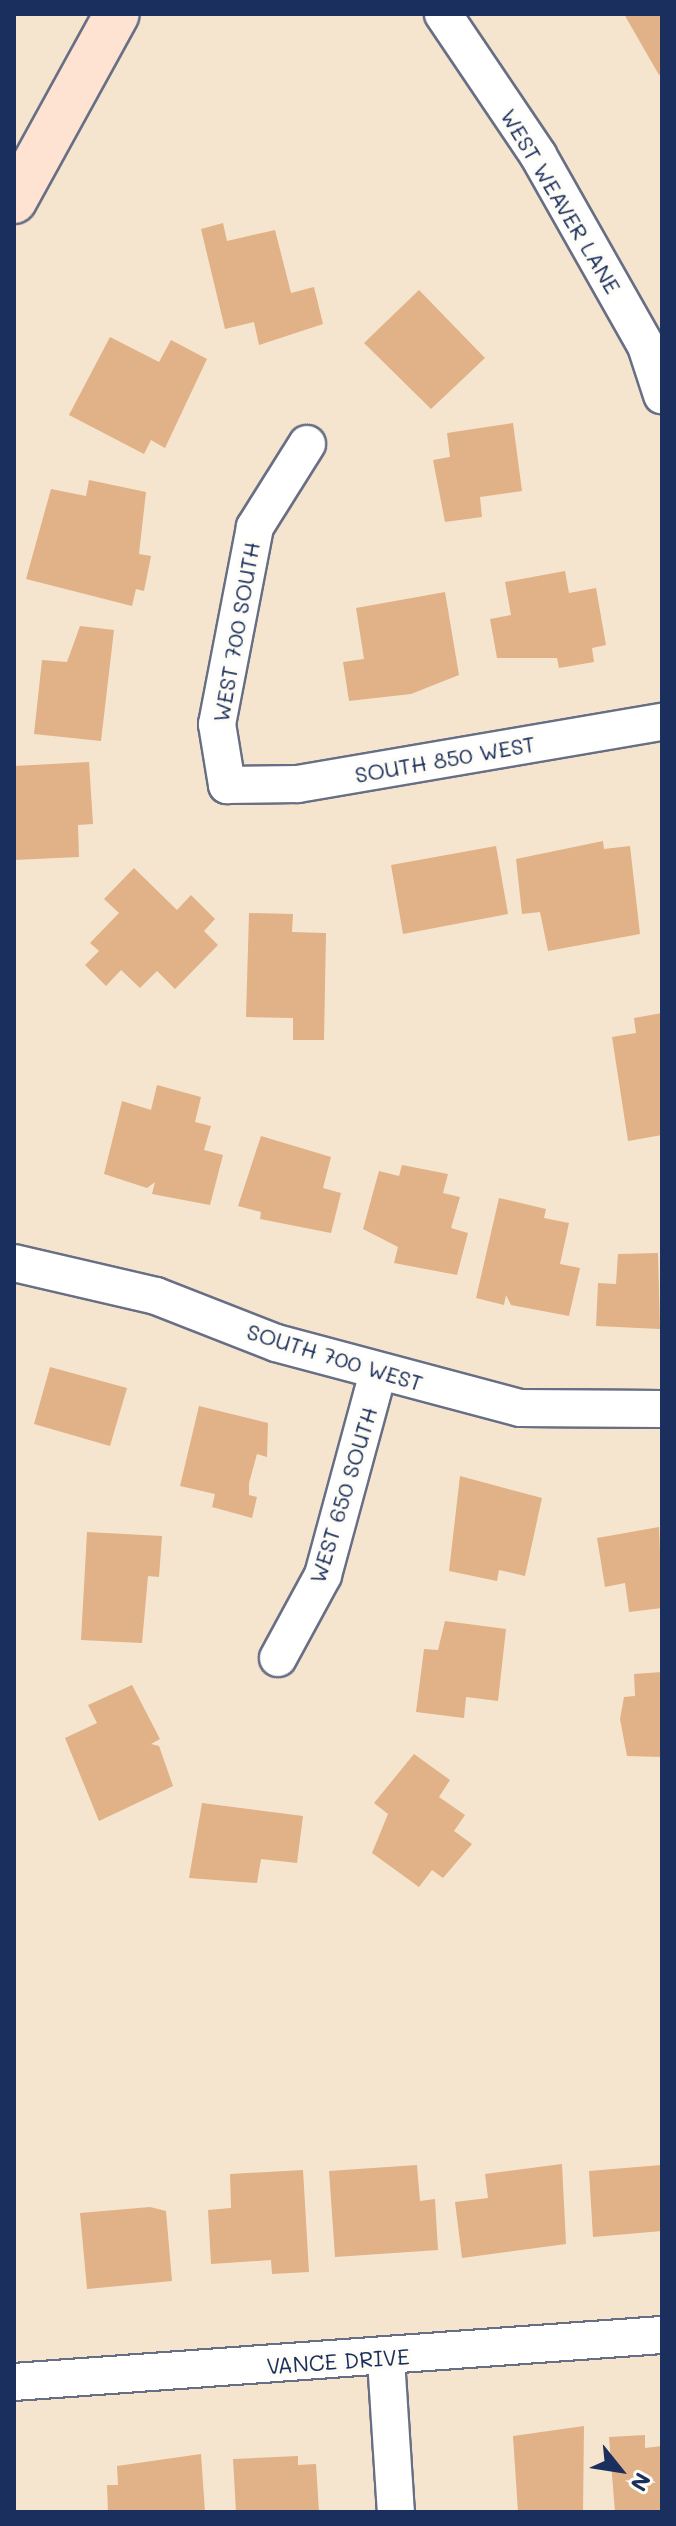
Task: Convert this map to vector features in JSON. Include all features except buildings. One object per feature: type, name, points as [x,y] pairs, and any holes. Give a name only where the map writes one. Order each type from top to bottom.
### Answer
[{"type":"main road","points":[[14,201],[117,14]]},
{"type":"street","name":"WEST WEAVER LANE","points":[[443,14],[538,155],[646,346],[662,395]]},
{"type":"street","name":"WEST 700 SOUTH","points":[[227,785],[217,724],[255,527],[307,444]]},
{"type":"street","name":"SOUTH 850 WEST","points":[[227,785],[298,784],[662,722]]},
{"type":"street","name":"SOUTH 700 WEST","points":[[14,1263],[156,1296],[378,1372],[520,1408],[662,1409]]},
{"type":"street","name":"WEST 650 SOUTH","points":[[278,1658],[323,1575],[378,1372]]},
{"type":"street","name":"VANCE DRIVE","points":[[14,2382],[386,2359],[662,2335]]},
{"type":"street","points":[[386,2359],[396,2512]]}]
